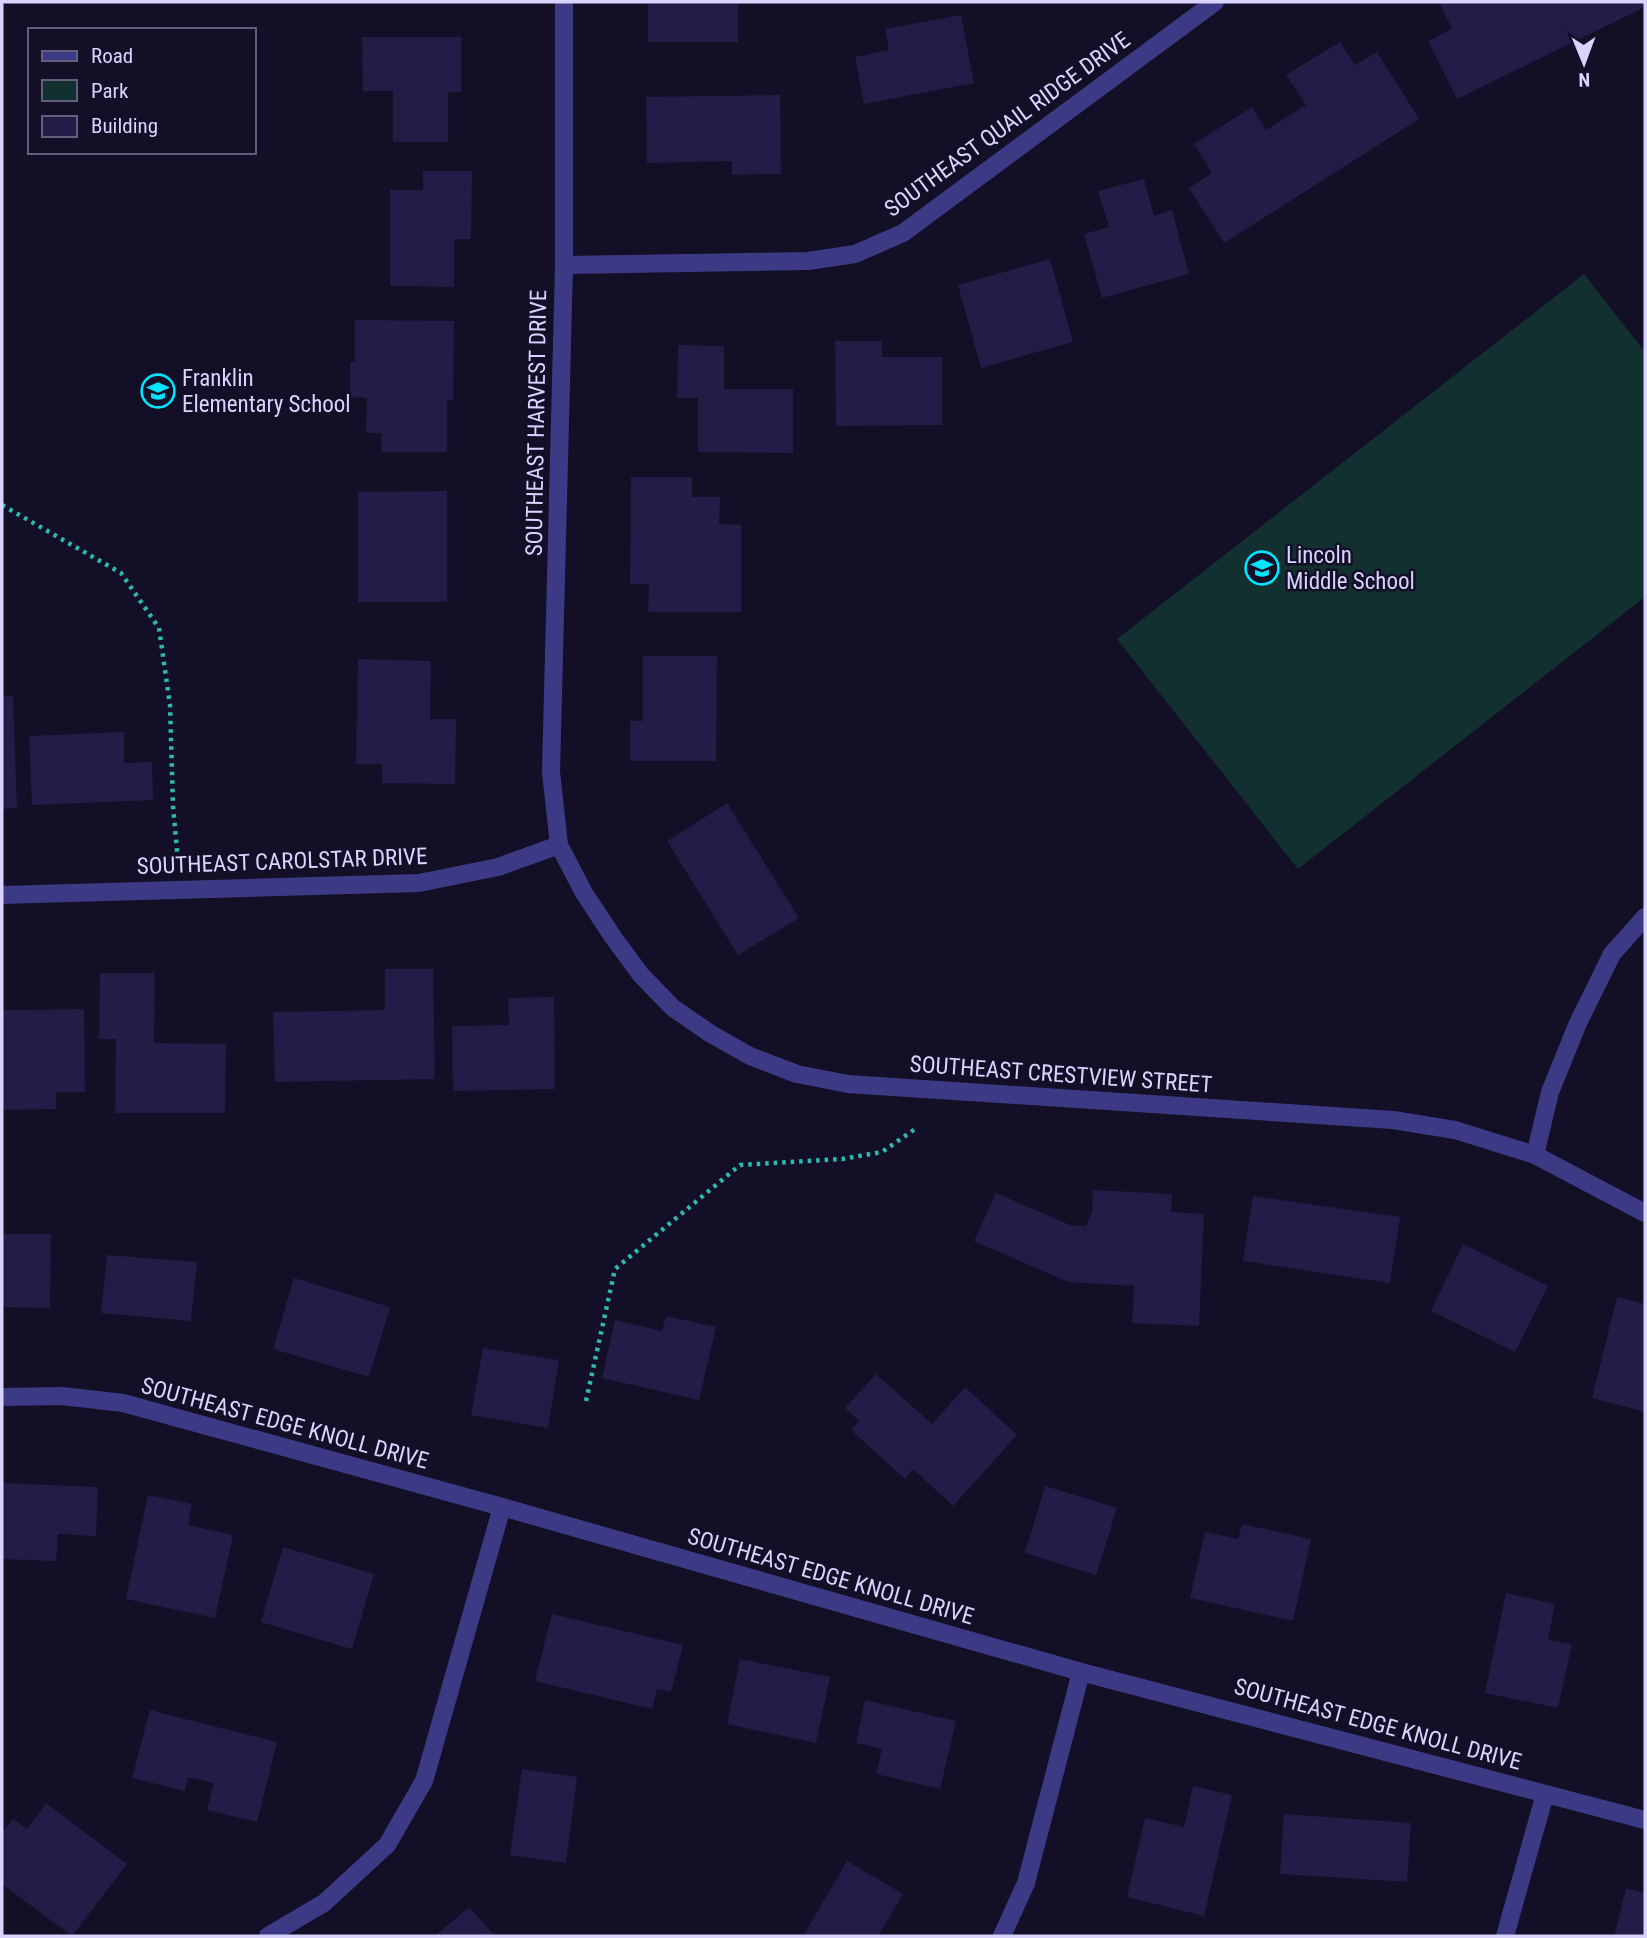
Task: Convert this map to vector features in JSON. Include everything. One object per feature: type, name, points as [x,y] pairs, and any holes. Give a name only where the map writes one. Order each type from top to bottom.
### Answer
[{"type":"street","name":"SOUTHEAST HARVEST DRIVE","points":[[559,845],[551,772],[564,265],[564,2]]},
{"type":"street","name":"SOUTHEAST QUAIL RIDGE DRIVE","points":[[564,265],[808,261],[855,254],[903,233],[1215,2]]},
{"type":"street","name":"SOUTHEAST CAROLSTAR DRIVE","points":[[2,895],[419,884],[498,867],[559,845]]},
{"type":"street","name":"SOUTHEAST CRESTVIEW STREET","points":[[559,845],[584,893],[613,937],[641,975],[673,1008],[750,1056],[797,1074],[848,1084],[1393,1119],[1455,1130],[1535,1155],[1645,1213]]},
{"type":"street","points":[[1535,1155],[1550,1092],[1578,1023],[1612,954],[1645,917]]},
{"type":"street","name":"SOUTHEAST EDGE KNOLL DRIVE","points":[[2,1397],[61,1396],[123,1403],[502,1507],[1081,1672],[1645,1820]]},
{"type":"street","points":[[268,1936],[324,1903],[387,1845],[424,1781],[502,1507]]},
{"type":"street","points":[[1002,1936],[1027,1883],[1081,1672]]},
{"type":"street","points":[[1505,1936],[1545,1794]]},
{"type":"path","points":[[2,505],[121,573],[159,628],[170,705],[173,806],[180,891]]},
{"type":"path","points":[[586,1401],[615,1269],[729,1174],[740,1165],[842,1159],[882,1152],[918,1127]]},
{"type":"green space","points":[[1584,274],[1645,352],[1645,597],[1298,869],[1117,639]]},
{"type":"building","points":[[648,2],[738,2],[738,42],[648,42]]},
{"type":"building","points":[[1439,2],[1645,2],[1645,7],[1457,99],[1428,41],[1452,29]]},
{"type":"building","points":[[961,15],[974,83],[864,104],[855,57],[889,50],[885,29]]},
{"type":"building","points":[[362,37],[461,37],[461,92],[448,92],[448,142],[393,142],[393,91],[363,91]]},
{"type":"building","points":[[1340,42],[1355,65],[1377,52],[1419,119],[1224,243],[1189,188],[1212,173],[1194,144],[1252,107],[1266,130],[1306,105],[1286,75]]},
{"type":"building","points":[[780,95],[781,174],[732,175],[732,161],[647,163],[646,97]]},
{"type":"building","points":[[423,171],[472,171],[471,239],[454,239],[454,287],[390,286],[390,190],[423,190]]},
{"type":"building","points":[[1144,179],[1154,216],[1172,210],[1189,274],[1102,298],[1084,234],[1109,227],[1098,191]]},
{"type":"building","points":[[1050,259],[1073,342],[981,368],[958,285]]},
{"type":"building","points":[[355,320],[454,321],[453,400],[447,400],[447,452],[381,452],[381,433],[366,433],[367,398],[350,397],[350,362],[355,362]]},
{"type":"building","points":[[835,341],[882,341],[882,357],[942,357],[942,425],[836,426]]},
{"type":"building","points":[[678,345],[724,346],[724,389],[793,389],[793,453],[698,452],[698,398],[677,398]]},
{"type":"building","points":[[631,477],[692,477],[692,497],[720,497],[719,524],[741,525],[741,612],[648,612],[649,584],[630,584]]},
{"type":"building","points":[[447,491],[447,602],[358,602],[358,492]]},
{"type":"building","points":[[643,656],[717,656],[716,761],[630,761],[630,721],[643,721]]},
{"type":"building","points":[[358,659],[431,661],[430,719],[456,719],[455,784],[382,783],[382,764],[356,764]]},
{"type":"building","points":[[2,696],[13,696],[17,808],[2,809]]},
{"type":"building","points":[[124,732],[124,763],[152,762],[153,800],[32,805],[29,736]]},
{"type":"building","points":[[727,803],[799,918],[738,955],[667,841]]},
{"type":"building","points":[[385,969],[433,969],[435,1079],[275,1082],[273,1012],[385,1010]]},
{"type":"building","points":[[100,973],[155,973],[154,1043],[226,1044],[225,1113],[115,1113],[116,1039],[99,1039]]},
{"type":"building","points":[[554,997],[555,1089],[453,1091],[452,1026],[509,1025],[508,998]]},
{"type":"building","points":[[84,1009],[85,1092],[56,1092],[56,1109],[2,1110],[2,1010]]},
{"type":"building","points":[[1093,1190],[1172,1194],[1171,1212],[1204,1214],[1199,1326],[1132,1323],[1134,1286],[1068,1282],[974,1241],[996,1193],[1070,1225],[1086,1226],[1092,1212]]},
{"type":"building","points":[[1253,1196],[1400,1217],[1390,1283],[1243,1261]]},
{"type":"building","points":[[2,1234],[51,1234],[50,1308],[2,1307]]},
{"type":"building","points":[[1463,1244],[1548,1286],[1515,1352],[1431,1311]]},
{"type":"building","points":[[107,1255],[197,1262],[191,1321],[101,1313]]},
{"type":"building","points":[[294,1278],[390,1307],[369,1377],[273,1349]]},
{"type":"building","points":[[1617,1297],[1645,1304],[1645,1412],[1592,1398]]},
{"type":"building","points":[[666,1316],[716,1327],[699,1400],[602,1378],[615,1320],[662,1331]]},
{"type":"building","points":[[483,1348],[559,1360],[548,1428],[471,1415]]},
{"type":"building","points":[[876,1374],[932,1424],[965,1387],[1017,1435],[953,1506],[913,1469],[905,1479],[851,1430],[859,1421],[845,1408]]},
{"type":"building","points":[[2,1483],[98,1487],[96,1536],[58,1534],[56,1561],[2,1559]]},
{"type":"building","points":[[1045,1486],[1117,1508],[1096,1575],[1025,1553]]},
{"type":"building","points":[[148,1495],[192,1504],[188,1525],[233,1535],[215,1618],[126,1599]]},
{"type":"building","points":[[1242,1524],[1311,1539],[1293,1621],[1190,1598],[1205,1532],[1238,1539]]},
{"type":"building","points":[[283,1547],[374,1574],[352,1649],[261,1622]]},
{"type":"building","points":[[1506,1593],[1555,1604],[1548,1640],[1572,1644],[1558,1708],[1485,1693]]},
{"type":"building","points":[[552,1614],[683,1645],[671,1692],[657,1689],[652,1709],[535,1681]]},
{"type":"building","points":[[740,1659],[830,1677],[816,1743],[727,1724]]},
{"type":"building","points":[[865,1700],[956,1721],[940,1789],[876,1774],[882,1749],[856,1743]]},
{"type":"building","points":[[150,1710],[277,1742],[257,1822],[207,1810],[214,1783],[188,1777],[185,1791],[132,1778]]},
{"type":"building","points":[[522,1769],[577,1777],[566,1863],[510,1855]]},
{"type":"building","points":[[1193,1786],[1232,1795],[1204,1916],[1127,1897],[1145,1818],[1184,1827]]},
{"type":"building","points":[[46,1803],[127,1864],[72,1936],[2,1884],[2,1833],[13,1819],[27,1829]]},
{"type":"building","points":[[1284,1814],[1411,1823],[1407,1882],[1280,1874]]},
{"type":"building","points":[[847,1861],[903,1894],[878,1936],[803,1936]]},
{"type":"building","points":[[1626,1888],[1645,1893],[1645,1936],[1614,1936]]},
{"type":"building","points":[[469,1907],[495,1936],[435,1936]]},
{"type":"place","name":"Franklin Elementary School","points":[[158,391]]},
{"type":"place","name":"Lincoln Middle School","points":[[1262,568]]}]
